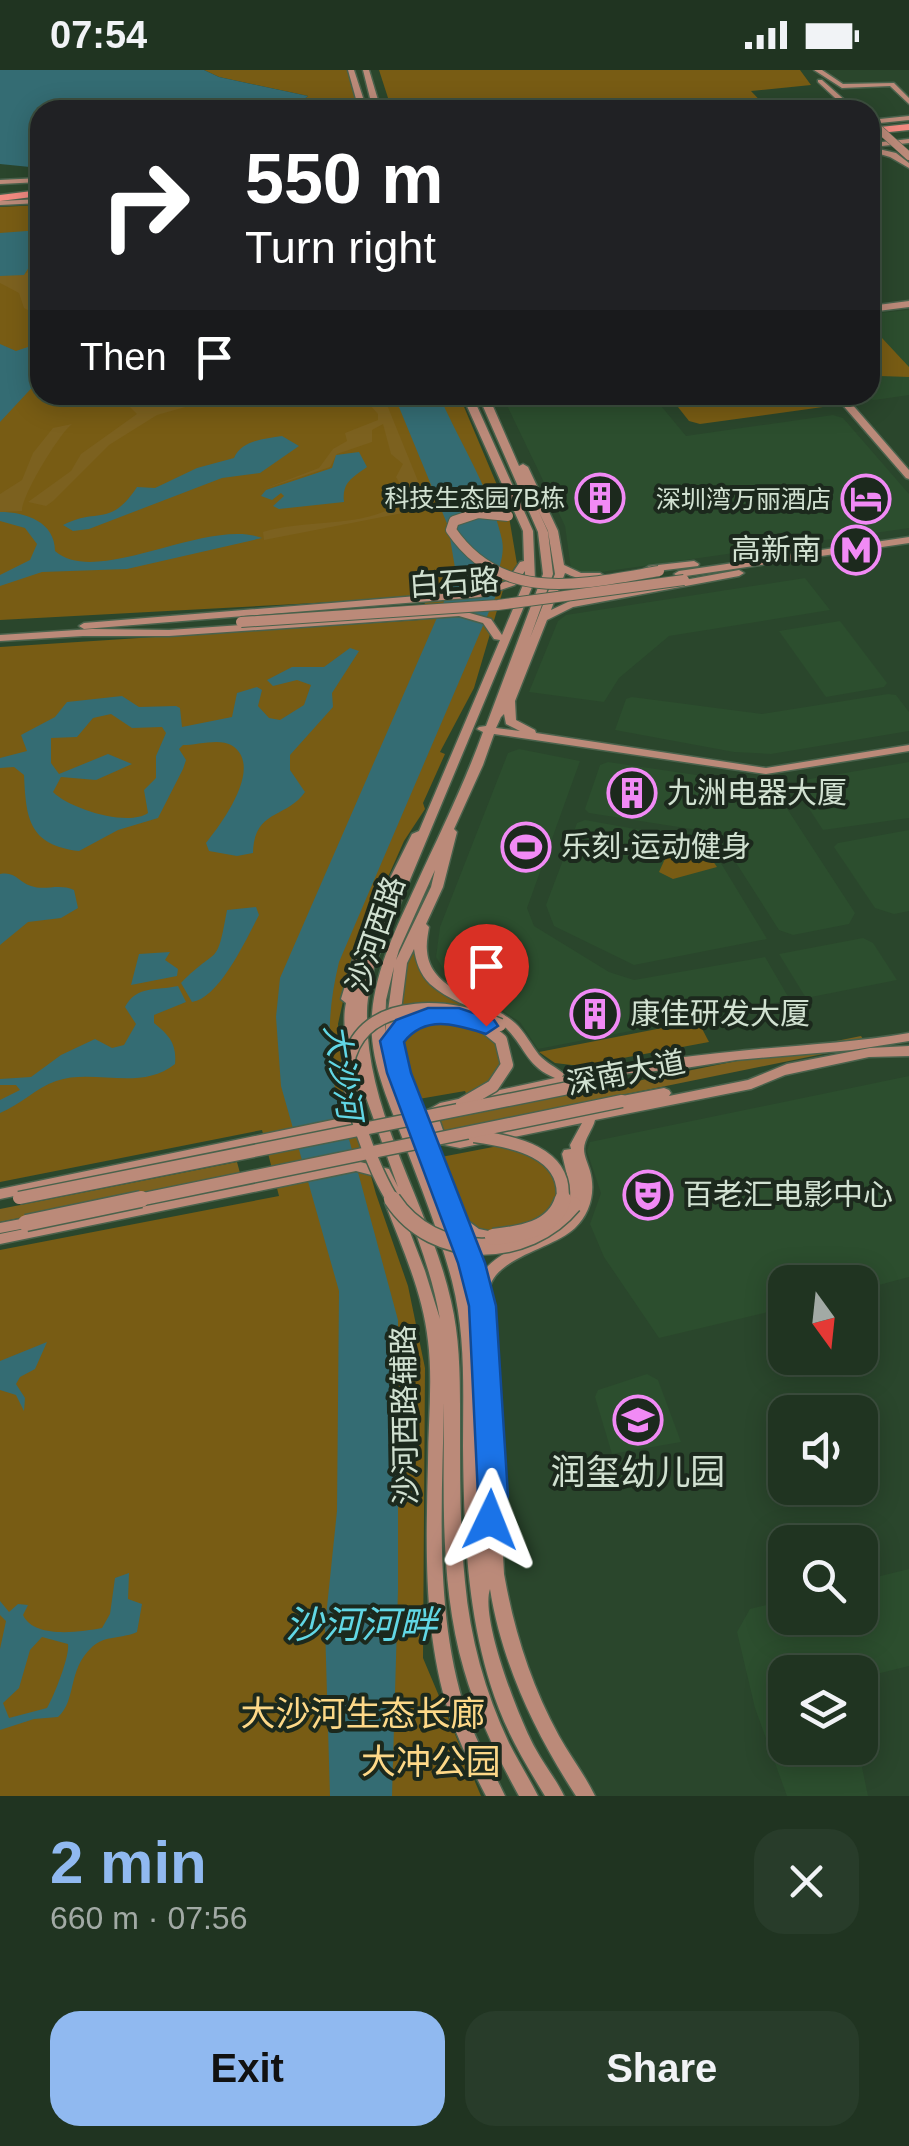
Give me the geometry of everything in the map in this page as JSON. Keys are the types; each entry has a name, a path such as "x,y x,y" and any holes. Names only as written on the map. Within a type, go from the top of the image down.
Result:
{"highway":[{"path":"880,127 907,126"},
{"path":"0,192 30,190"}],"main road":[{"path":"354,70 362,100"},
{"path":"354,70 365,98"},
{"path":"814,70 843,100"},
{"path":"814,70 842,86 892,84 909,102"},
{"path":"814,70 842,100"},
{"path":"367,73 375,100"},
{"path":"367,73 381,100"},
{"path":"354,82 365,98"},
{"path":"880,134 909,154"},
{"path":"896,156 885,147 909,154"},
{"path":"880,149 909,154"},
{"path":"880,150 896,156 909,154"},
{"path":"0,192 30,190"},
{"path":"880,307 909,303"},
{"name":"沙河西路","path":"471,405 526,525 532,558 524,597 365,976 359,1029 366,1073 439,1283 451,1352 454,1588 465,1652 492,1726 529,1796"},
{"name":"沙河西路","path":"487,405 547,546 545,590 478,764 392,950 378,1027 388,1084 451,1249 470,1347 472,1544 479,1617 508,1710 555,1796"},
{"path":"491,405 554,534 560,568 506,715 510,722 530,734"},
{"path":"850,405 909,476"},
{"path":"851,405 909,467"},
{"path":"484,695 489,659 524,564 489,444"},
{"path":"540,502 547,546"},
{"path":"512,519 468,514 454,522 451,530 474,560 517,580 566,584 708,563"},
{"name":"白石路","path":"0,635 498,605 769,560 909,544"},
{"name":"白石路","path":"682,577 740,572 909,544"},
{"path":"601,598 588,598 579,588 583,580 708,563 769,560"},
{"path":"85,630 488,593 511,582 524,564"},
{"path":"560,568 574,576 595,577"},
{"path":"544,619 556,609 601,598 740,572"},
{"path":"427,615 436,605 431,598"},
{"path":"85,630 169,633 467,614 497,633"},
{"path":"507,682 528,657"},
{"path":"491,724 510,702"},
{"path":"471,726 491,724 530,734 766,771 909,745"},
{"path":"478,764 496,742 530,734"},
{"name":"沙河西路辅路","path":"432,816 408,848 350,987 346,1066 434,1326 435,1545 443,1669 469,1746 496,1796"},
{"path":"454,820 446,860 397,980 392,1041 403,1086 455,1218 483,1306"},
{"path":"430,904 420,945 433,978 450,994 504,1020 535,1063 558,1074"},
{"path":"0,1198 346,1122 360,1104 348,1032 353,999 365,976"},
{"path":"346,1066 362,1036 400,1013 454,1008 500,1024 526,1062 558,1074 580,1076"},
{"path":"392,1041 411,1022 449,1015 492,1030 504,1046 506,1066 484,1092 426,1116"},
{"name":"深南大道","path":"0,1198 19,1198 734,1052 909,1044"},
{"name":"深南大道","path":"0,1228 909,1044"},
{"path":"687,1062 580,1076 445,1106 434,1111 431,1122 440,1140 454,1143 751,1084 787,1070"},
{"path":"660,1103 720,1083"},
{"path":"390,1196 411,1221 440,1238 480,1246 516,1245 545,1235 570,1211 576,1191 571,1136 588,1122 610,1112"},
{"path":"586,1796 537,1714 511,1646 498,1589 483,1283 494,1266 554,1237 580,1212 586,1184 577,1145 588,1122"},
{"path":"432,1138 468,1135 512,1140 543,1152 557,1164 565,1188 553,1216 526,1233 493,1237 475,1233 455,1218"},
{"path":"0,1239 356,1166 384,1173 439,1283"},
{"path":"451,1249 486,1326"},
{"path":"435,1545 452,1491"},
{"path":"479,1617 493,1500"}],"shaded area":[{"path":"30,266 30,311 24,308 19,293 0,283 0,276 27,273"},
{"path":"909,310 909,395 880,399 880,313"},
{"path":"192,405 157,415 109,445 46,506 28,502 71,471 81,454 137,414 129,406"},
{"path":"370,405 387,405 429,508 415,503 403,513 264,540 263,532 365,518 396,506 402,487 396,477 403,464 391,454 383,424 372,430 372,442 337,454 330,467 261,490 319,468 333,449 347,441 345,433 378,420"},
{"path":"507,405 660,405 686,436 833,415 843,418 909,494 909,528 587,574 571,569 565,526"},
{"path":"72,424 42,465 22,511 0,512 0,494 22,480 33,453 53,428"},
{"path":"805,578 830,610 669,636 619,678 604,702 529,692 558,621 566,615"},
{"path":"840,621 887,683 884,687 826,697 779,631"},
{"path":"896,695 909,712 909,731 771,754 734,752 615,730 626,699 632,697 762,714"},
{"path":"519,749 580,761 527,908 534,926 609,972 634,980 765,957 790,1000 538,1049 520,1022 447,975 436,957 440,927 508,753"},
{"path":"608,762 744,782 756,792 753,797 784,804 855,913 849,924 793,935 779,930 717,833 589,813 585,809 600,765"},
{"path":"909,762 909,818 823,830 796,789 804,780"},
{"path":"585,820 708,842 767,939 634,965 554,926 546,905 577,823"},
{"path":"909,830 909,911 894,914 875,908 834,847 838,843"},
{"path":"863,938 873,943 897,980 806,998 779,954"},
{"path":"861,1036 867,1045 441,1132 438,1121"},
{"path":"909,1076 909,1277 878,1285 878,1265 768,1265 768,1312 659,1338 604,1257 590,1224 601,1193 587,1151 590,1142"},
{"path":"237,1162 240,1173 0,1222 0,1209"},
{"name":"润玺幼儿园","path":"647,1374 658,1380 681,1442 612,1454 595,1397 598,1390"},
{"path":"909,1569 909,1666 878,1674 878,1655 768,1655 768,1744 737,1632 750,1609 768,1604 768,1635 878,1635 878,1577"},
{"path":"776,1765 862,1765 868,1796 787,1796"}],"green space":[{"path":"204,70 348,70 358,100 303,100 308,96 219,77"},
{"path":"379,70 800,70 811,85 751,91 760,100 389,100"},
{"path":"30,206 30,405 463,405 508,511 517,564 506,580 474,688 440,752 445,754 423,803 425,809 404,841 353,956 338,1024 342,1072 376,1194 408,1286 425,1368 423,1658 481,1796 0,1796 0,1250 279,1196 262,1130 0,1182 0,647 419,620 427,597 0,620 0,207"},
{"path":"880,338 909,367 909,377 880,376"},
{"path":"676,405 825,405 700,424 689,421"},
{"path":"673,841 706,851 717,867 673,879 659,872"},
{"path":"414,937 420,963 434,984 478,1015 415,1015 394,1023"},
{"path":"444,1018 483,1028 501,1047 500,1073 468,1098 465,1091 413,1100 397,1047 402,1031"},
{"path":"698,1021 709,1042 580,1066 555,1063 539,1052"},
{"path":"493,1147 516,1147 557,1173 559,1199 538,1222 490,1233 462,1219 455,1208 436,1158"}],"water":[{"path":"0,70 204,70 219,77 308,96 303,100 30,100 30,167 0,164"},
{"path":"30,231 30,266 24,275 0,276 0,233"},
{"path":"0,344 16,351 30,346 30,390 0,422"},
{"name":"沙河河畔","path":"398,405 444,405 490,503 503,547 497,593 339,962 333,992 333,1080 398,1320 398,1590 392,1796 330,1796 325,1626 337,1511 339,1291 281,1086 276,1017 280,978 456,574 448,526"},
{"path":"282,436 299,446 260,473 222,478 89,529 73,531 63,525 119,508 137,487 155,488 197,468 234,458 248,444"},
{"path":"359,452 367,467 346,485 344,502 279,509 273,506 284,496 281,493 272,500 261,496 266,490 332,468 336,455"},
{"path":"0,512 37,521 50,533 55,551 74,560 124,558 212,536 239,534 262,538 127,569 42,572 0,586 0,575 30,560 37,544 25,528 0,521"},
{"path":"350,648 359,651 332,693 333,707 290,755 290,770 305,792 265,821 255,839 253,853 237,856 209,851 206,843 230,808 242,780 244,766 240,754 226,743 183,745 179,749 186,760 183,769 158,818 118,830 79,851 62,848 40,836 29,817 24,775 14,767 0,768 0,758 27,751 21,735 55,717 67,702 122,696 139,707 176,706 180,708 182,727 232,717 237,693 257,687 262,690 258,706 269,718 280,720 304,705 311,685 297,680 273,686 267,680 292,667 324,667","holes":["111,714 132,728 162,727 166,733 156,756 156,778 144,790 148,813 127,818 99,814 53,792 61,777 96,780 132,764 108,754 59,774 51,763 51,738 77,737 93,718"]},
{"path":"0,874 10,874 36,887 74,890 78,908 61,918 28,922 0,945"},
{"path":"256,907 259,915 231,966 212,990 192,1002 181,983 218,949 227,910"},
{"path":"170,952 165,960 178,969 177,976 131,985 139,954"},
{"path":"178,986 186,1002 154,1015 154,1023 173,1045 175,1064 147,1077 56,1081 0,1113 0,1100 20,1090 16,1085 0,1085 0,1079 31,1077 61,1055 95,1039 112,1048 124,1045 136,1024 125,1007 130,1000 147,990"},
{"path":"47,1342 35,1369 20,1377 16,1384 25,1398 24,1411 16,1395 0,1390 0,1361"},
{"path":"129,1573 128,1599 142,1604 137,1632 92,1647 79,1665 68,1702 58,1717 34,1719 0,1730 0,1649 6,1621 0,1615 0,1601 9,1612 18,1604 28,1605 23,1615 29,1623 47,1631 102,1628 110,1614 115,1578","holes":["42,1637 68,1644 64,1666 47,1708 9,1718 3,1703 19,1688 30,1650"]}],"place":[{"name":"科技生态园7B栋","path":"600,498"},
{"name":"深圳湾万丽酒店","path":"866,499"},
{"name":"高新南","path":"856,550"},
{"name":"九洲电器大厦","path":"632,793"},
{"name":"乐刻·运动健身","path":"526,847"},
{"name":"康佳研发大厦","path":"595,1014"},
{"name":"百老汇电影中心","path":"648,1195"},
{"name":"润玺幼儿园","path":"638,1420"}],"route":[{"path":"486,1026 459,1016 428,1016 404,1025 392,1041 399,1073 472,1263 483,1306 493,1496 490,1520"}],"water label":[{"name":"大沙河","path":"343,1072"}],"park label":[{"name":"大沙河生态长廊","path":"363,1714"},
{"name":"大冲公园","path":"431,1762"}]}
